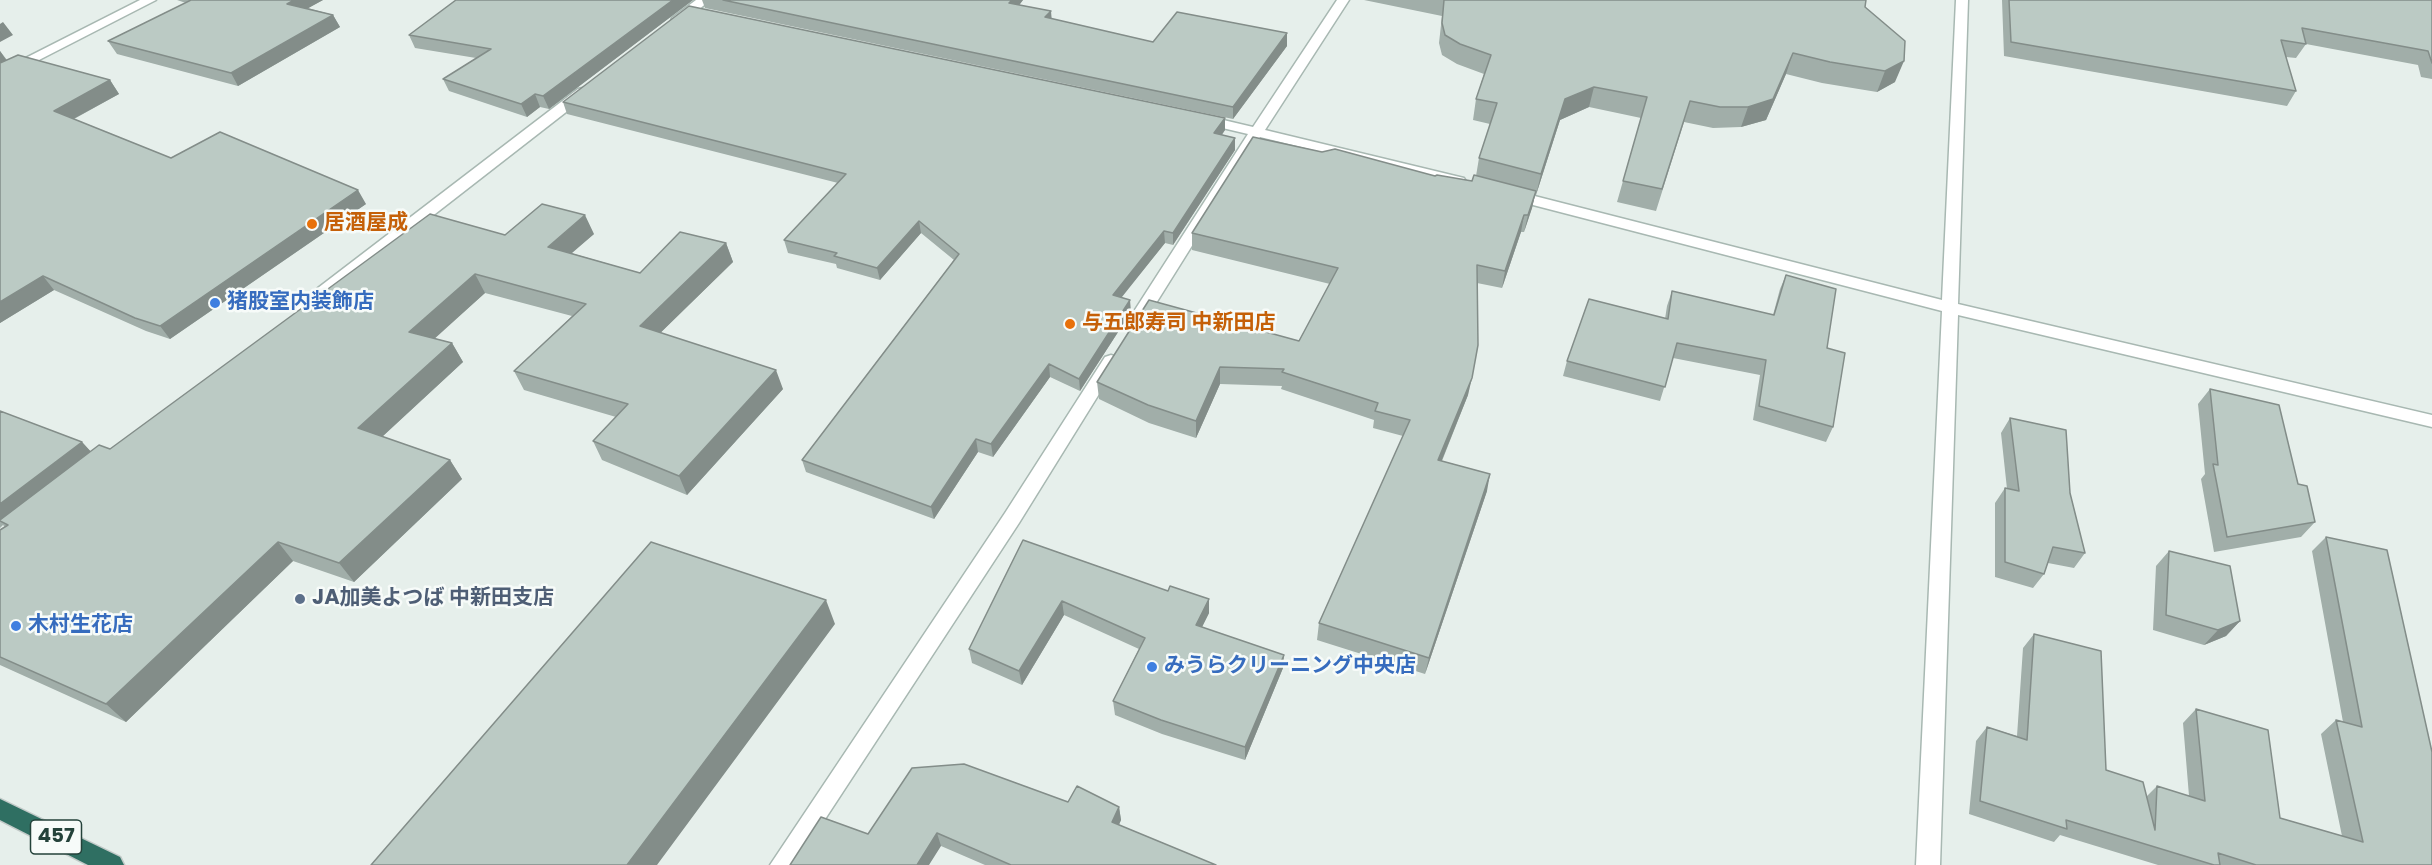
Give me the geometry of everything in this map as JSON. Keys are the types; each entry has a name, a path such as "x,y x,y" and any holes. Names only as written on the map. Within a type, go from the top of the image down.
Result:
{"highway":[{"name":"457","path":"0,809 112,865"}],"street":[{"path":"0,76 150,0"},
{"path":"662,32 704,0"},
{"path":"782,865 1012,518 1257,131 1343,0"},
{"path":"1928,865 1962,0"},
{"path":"690,11 713,15"},
{"path":"293,315 596,83"},
{"path":"1187,116 1475,185"},
{"path":"1498,191 1951,308 2432,421"}],"building":[{"path":"191,0 294,0 287,4 333,15 231,73 108,41"},
{"path":"456,0 673,0 543,96 535,94 521,104 443,79 491,49 409,35"},
{"path":"723,0 1012,0 1009,3 1051,11 1045,17 1153,42 1177,12 1287,33 1233,107"},
{"path":"1444,0 1866,0 1865,7 1905,41 1904,61 1885,71 1793,53 1773,99 1748,107 1720,107 1690,101 1662,189 1623,181 1647,97 1594,87 1565,99 1541,174 1479,158 1497,103 1476,99 1491,55 1460,44 1445,35 1442,23"},
{"path":"2009,0 2432,0 2432,63 2428,51 2302,28 2306,44 2281,40 2296,91 2011,42"},
{"path":"689,6 1225,118 1214,133 1235,138 1173,233 1164,231 1113,295 1130,300 1079,379 1049,364 991,444 976,439 931,507 802,460 959,254 919,221 877,268 834,256 837,253 784,240 846,174 563,102"},
{"path":"18,55 110,80 54,111 171,158 220,132 358,190 160,326 135,318 43,276 0,302 0,63"},
{"path":"1253,137 1322,152 1335,149 1435,176 1472,181 1474,175 1536,191 1528,215 1524,215 1505,271 1477,265 1478,345 1472,378 1438,460 1490,474 1429,658 1319,623 1410,420 1375,411 1378,403 1282,372 1284,369 1220,367 1196,421 1148,405 1097,382 1149,300 1299,341 1338,268 1192,233"},
{"path":"542,204 585,215 548,247 640,273 680,232 726,243 640,326 776,370 679,476 593,441 628,404 514,371 586,304 475,274 409,332 452,343 358,428 450,460 339,563 278,542 106,704 0,657 0,530 8,525 0,520 99,445 110,449 430,214 505,235"},
{"path":"1786,275 1836,289 1827,348 1845,353 1833,427 1759,406 1766,360 1677,343 1665,387 1567,361 1589,299 1668,319 1672,291 1774,315"},
{"path":"2210,389 2279,405 2298,484 2307,486 2315,522 2227,537 2213,464 2218,465"},
{"path":"0,411 82,442 0,504"},
{"path":"2010,418 2066,430 2070,493 2085,553 2053,547 2044,574 2005,562 2005,488 2019,491"},
{"path":"2326,537 2387,550 2432,752 2432,865 2256,865 2218,853 2220,865 2214,865 2066,820 2067,829 1980,801 1987,727 2027,740 2034,634 2101,651 2106,770 2143,782 2155,830 2157,786 2205,801 2196,709 2268,730 2280,818 2363,842 2336,720 2362,727"},
{"path":"1023,540 1168,591 1170,586 1209,599 1196,625 1284,655 1245,747 1161,720 1113,701 1145,638 1062,601 1019,671 969,649"},
{"path":"651,542 826,600 627,865 371,865"},
{"path":"2169,551 2230,566 2240,621 2218,630 2166,615"},
{"path":"964,764 1068,802 1077,786 1119,807 1112,822 1216,865 1011,865 937,833 917,865 790,865 821,817 868,834 912,768"}],"place":[{"name":"居酒屋成","path":"312,224"},
{"name":"猪股室内装飾店","path":"215,303"},
{"name":"与五郎寿司 中新田店","path":"1070,324"},
{"name":"JA加美よつば 中新田支店","path":"300,599"},
{"name":"木村生花店","path":"16,626"},
{"name":"みうらクリーニング中央店","path":"1152,667"}]}
